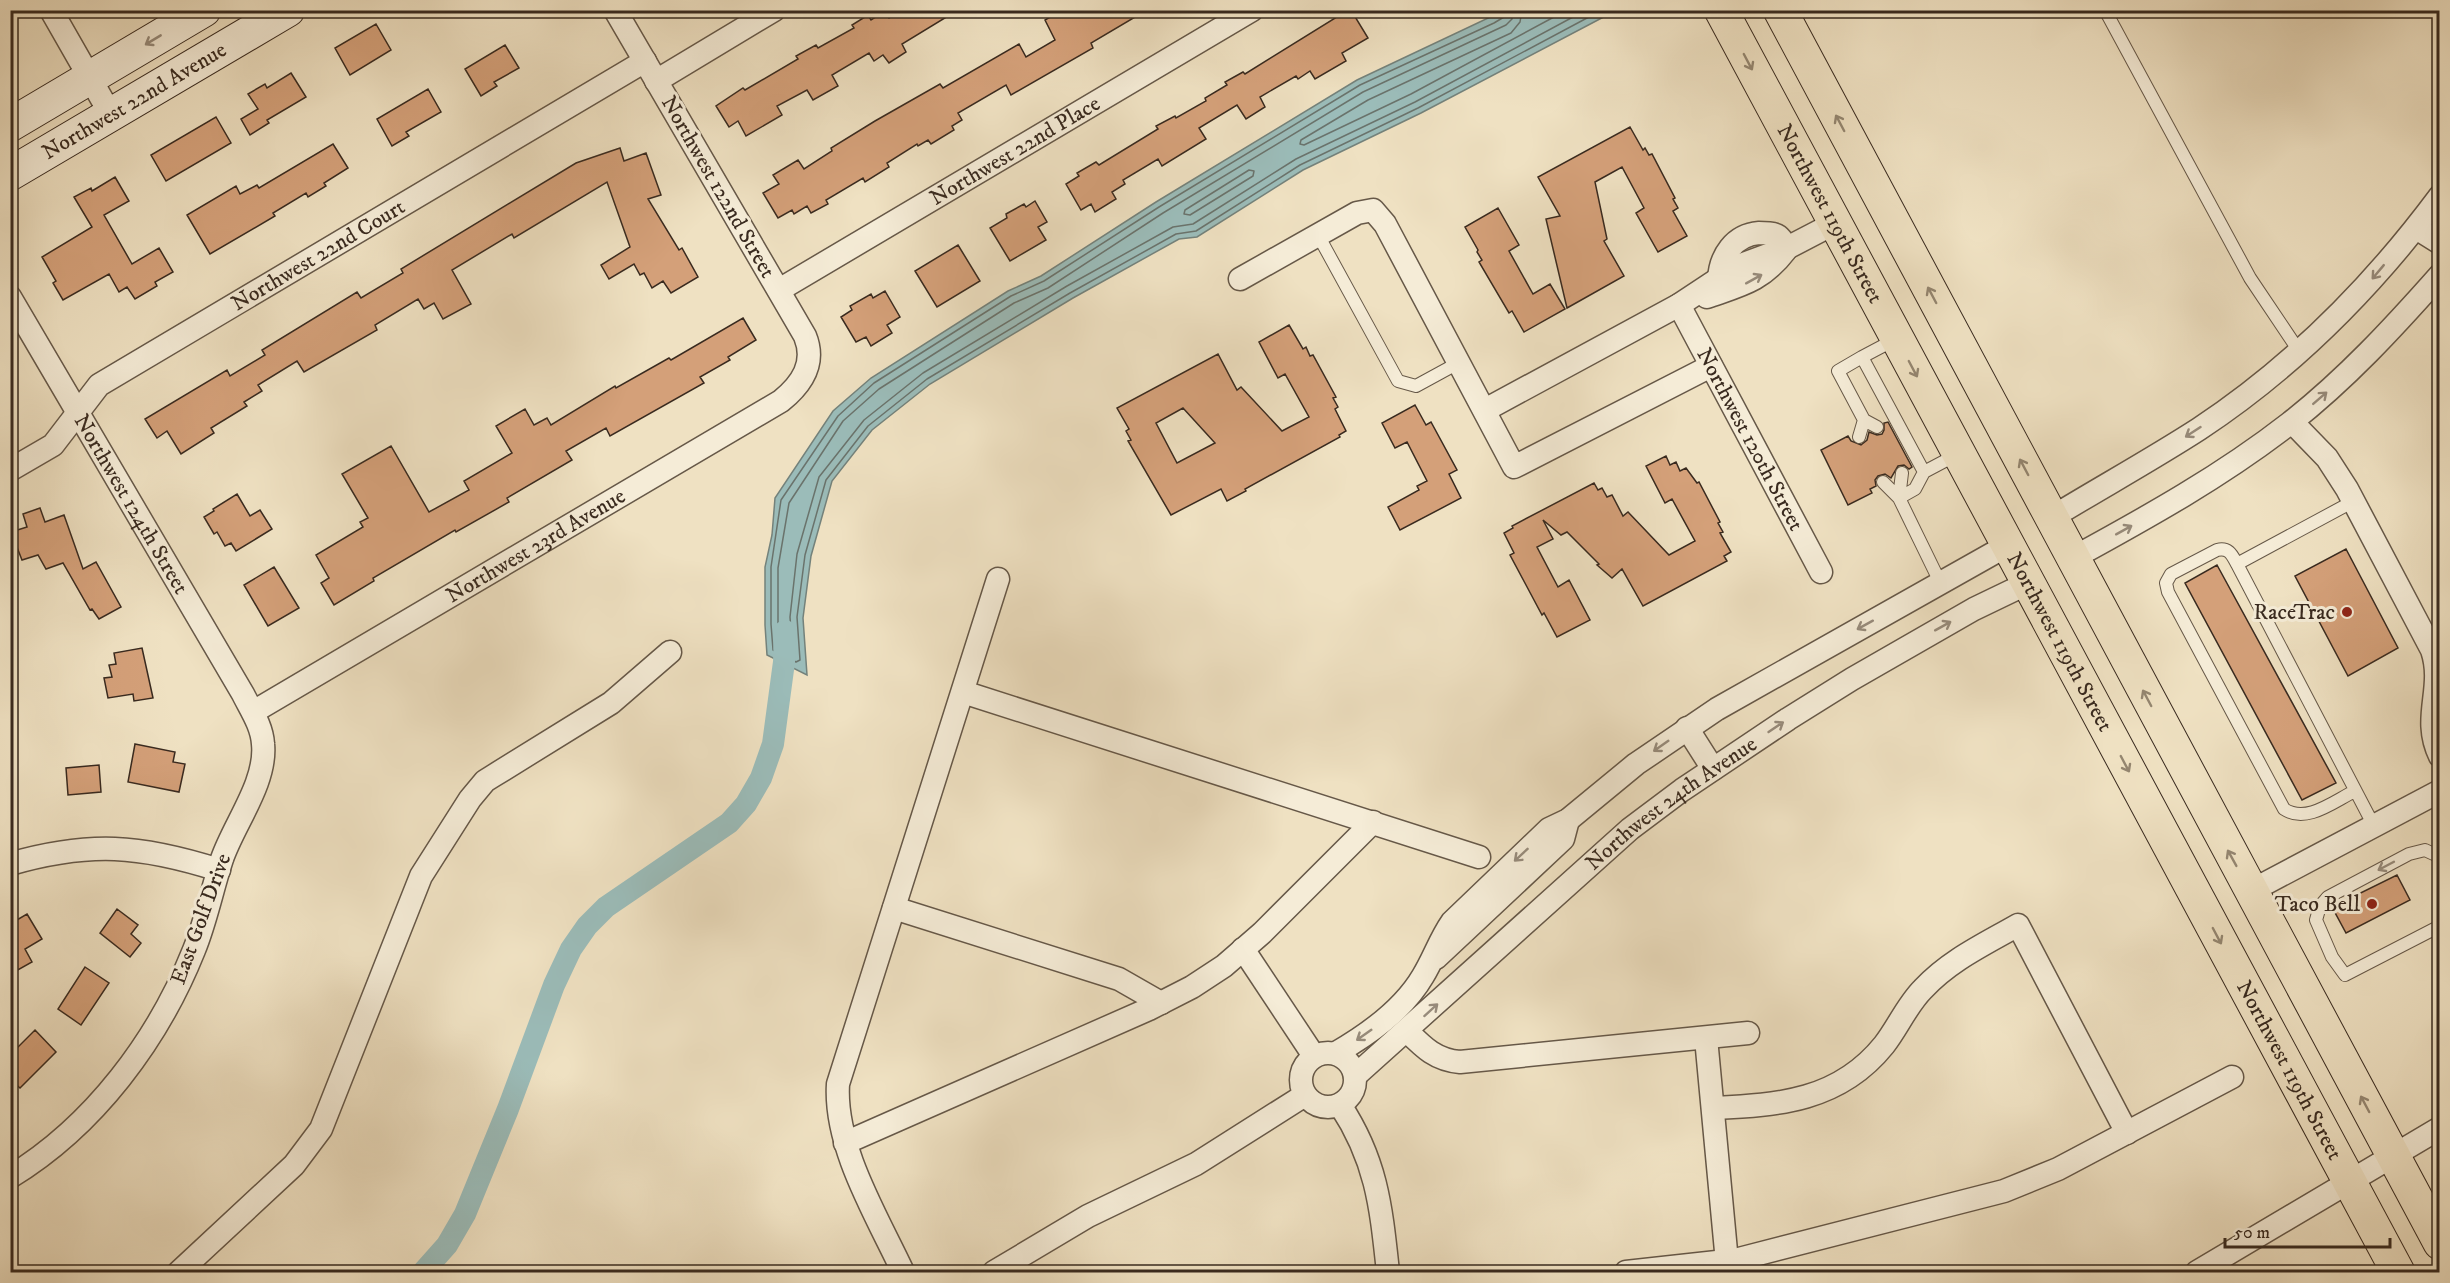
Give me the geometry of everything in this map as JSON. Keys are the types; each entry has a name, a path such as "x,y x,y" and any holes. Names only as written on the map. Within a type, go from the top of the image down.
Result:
{"highway":[{"name":"Northwest 119th Street","path":"1721,10 2398,1272"},
{"path":"1780,10 2439,1243"},
{"path":"2008,545 2051,518"},
{"path":"2028,583 2073,558"}],"main road":[{"name":"Northwest 22nd Avenue","path":"10,125 204,10"},
{"name":"Northwest 22nd Avenue","path":"10,174 288,10"}],"street":[{"path":"51,10 111,115"},
{"name":"Northwest 122nd Street","path":"615,10 807,340 809,352 807,368"},
{"path":"656,81 774,10"},
{"name":"Northwest 22nd Place","path":"779,290 1252,10"},
{"name":"Northwest 22nd Court","path":"10,470 53,445 99,384 645,61"},
{"path":"2051,518 2200,428 2248,394 2299,351 2360,292 2416,228 2439,196"},
{"path":"1240,279 1357,213 1373,210 1385,224 1514,467 1711,366"},
{"path":"1679,305 1758,278 1771,268 1788,248 1835,223"},
{"path":"2416,228 2439,243"},
{"path":"1485,410 1679,305 1719,280 1724,255 1742,238 1765,233 1778,236 1788,248"},
{"path":"2073,558 2200,486 2292,422 2380,342 2439,275"},
{"name":"Northwest 124th Street","path":"10,297 253,712"},
{"name":"Northwest 120th Street","path":"1679,305 1821,572"},
{"name":"Northwest 23rd Avenue","path":"253,712 781,400 800,383 807,368"},
{"path":"2292,422 2326,458 2354,501 2433,650 2438,678 2431,713 2433,740 2439,756"},
{"name":"Northwest 24th Avenue","path":"1325,1055 1367,1034 1394,1011 1414,990 1431,962 1444,933 1460,912 1549,829 1568,820 1636,764 1741,694 2008,545"},
{"path":"903,1272 845,1143 838,1114 838,1084 998,579"},
{"name":"Northwest 24th Avenue","path":"1355,1076 1630,829 1713,769 1804,708 1974,609 2028,583"},
{"path":"179,1272 294,1165 321,1129 421,876 478,789 493,776 611,704 670,652"},
{"path":"963,692 1479,857"},
{"name":"East Golf Drive","path":"10,1177 78,1123 141,1049 169,1003 193,952 219,870 257,780 263,759 261,733 253,712"},
{"path":"1687,728 1713,769"},
{"path":"2251,891 2439,791"},
{"name":"Northwest 24th Avenue","path":"1431,962 1563,839 1568,820"},
{"path":"845,1143 1161,1003 1206,979 1243,949 1373,822"},
{"path":"10,864 49,853 98,847 182,858 219,870"},
{"path":"894,908 1119,980 1161,1003"},
{"path":"1714,1108 1781,1103 1819,1093 1836,1085 1877,1053 1891,1036 1911,1003 1934,978 1958,959 2018,925 2127,1133"},
{"path":"1471,927 1493,953"},
{"path":"1243,949 1325,1055"},
{"path":"1407,1031 1433,1056 1460,1062 1748,1034"},
{"path":"1706,1038 1727,1262"},
{"path":"1325,1055 1349,1062 1355,1076 1352,1093 1340,1105 1325,1107 1310,1101 1305,1095 1300,1078 1307,1061 1325,1055"},
{"path":"1626,1272 1727,1262 2004,1191 2043,1176 2232,1077"},
{"path":"994,1272 1078,1222 1196,1164 1305,1095"},
{"path":"1340,1105 1357,1131 1371,1166 1381,1214 1388,1272"},
{"path":"2197,1272 2439,1128"}],"lane":[{"path":"2105,10 2250,278 2299,351"},
{"path":"1318,235 1398,381 1416,386 1460,362"},
{"path":"1877,427 1864,420 1838,371 1897,339"},
{"path":"1862,357 1924,472"},
{"path":"1859,437 1864,420"},
{"path":"1899,498 1916,489 1924,472 1958,453"},
{"path":"1899,498 1902,472"},
{"path":"1883,482 1899,498 1940,582"},
{"path":"2237,564 2354,501"},
{"path":"2355,790 2310,814 2300,816 2284,810 2168,592 2166,583 2171,574 2217,550 2224,548 2229,551 2374,826"},
{"path":"2439,857 2425,850 2414,852 2338,892 2324,901 2318,912 2317,928 2332,957 2345,975 2439,926"}],"water":[{"path":"1505,10 1615,11 1421,113 1303,170 1197,237 1179,239 1073,298 930,384 872,430 832,481 811,556 803,618 807,675 767,655 765,567 772,535 775,498 833,411 871,378 1008,291 1041,276 1156,202 1357,80"}],"building":[{"path":"902,10 958,10 902,44 906,52 889,63 883,55 874,61 869,53 832,75 838,86 813,100 807,90 777,106 782,115 746,136 738,121 729,127 716,106 743,88 745,90 798,59 796,56 816,45 818,48 854,28 852,25 868,15 871,20 885,11 889,18"},
{"path":"1062,10 1147,10 1091,43 1093,48 1011,95 1006,85 958,113 962,120 952,126 954,130 931,144 928,140 918,146 917,144 887,163 889,167 865,182 863,178 826,200 828,204 811,213 807,206 794,214 792,210 778,218 763,193 779,184 773,175 798,160 804,169 832,151 831,148 875,121 940,84 943,88 1019,44 1026,57 1055,40 1045,20"},
{"path":"1351,10 1368,38 1342,53 1346,61 1315,79 1310,71 1298,79 1296,76 1260,97 1265,107 1246,119 1237,105 1199,128 1206,139 1162,166 1158,159 1123,180 1125,184 1112,192 1116,199 1095,212 1091,204 1081,210 1066,184 1079,176 1077,173 1096,162 1099,165 1158,129 1156,126 1206,101 1205,98 1227,85 1225,82 1243,72 1245,74"},
{"path":"376,24 391,50 350,75 335,48"},
{"path":"505,45 519,68 494,82 497,86 481,96 465,69"},
{"path":"291,73 306,97 267,120 269,123 250,135 241,119 258,109 248,94 265,84 267,88"},
{"path":"428,89 441,112 406,132 409,136 392,146 377,119"},
{"path":"216,117 231,143 166,181 151,155"},
{"path":"1630,127 1643,150 1645,148 1649,155 1652,154 1675,198 1673,199 1678,208 1673,211 1687,236 1658,252 1636,213 1644,208 1622,167 1595,182 1607,239 1604,241 1624,276 1567,308 1546,219 1560,216 1538,177"},
{"path":"333,144 348,168 324,183 326,186 308,197 306,193 273,213 275,216 210,254 187,215 236,186 240,194 257,185 259,188"},
{"path":"620,148 624,161 646,153 661,195 648,199 679,250 682,248 698,277 671,293 663,281 652,288 644,273 640,275 634,264 609,279 601,265 630,247 607,182 514,238 512,234 452,270 471,304 443,319 434,303 424,309 418,299 375,325 377,330 304,372 297,361 258,385 262,391 244,402 247,406 211,428 214,433 181,454 167,431 157,438 145,419 227,370 230,376 265,355 262,350 357,292 361,298 403,273 401,269 576,163"},
{"path":"115,177 129,201 104,215 132,264 159,248 173,272 155,282 157,286 135,299 127,287 119,292 109,274 63,300 53,283 56,281 42,257 92,227 74,197 91,188 92,191"},
{"path":"1035,201 1047,222 1038,227 1046,240 1010,261 990,228 1007,218 1006,214"},
{"path":"1498,208 1519,245 1509,251 1533,294 1550,284 1565,309 1524,332 1512,311 1509,313 1479,262 1482,260 1478,250 1465,227"},
{"path":"958,245 980,281 937,307 915,271"},
{"path":"885,291 900,317 887,325 892,333 871,346 866,337 856,342 841,317 852,310 850,306 871,294 873,298"},
{"path":"743,318 756,340 728,357 730,360 700,377 704,383 610,436 606,428 566,451 572,460 507,498 509,502 456,532 455,530 373,578 374,581 334,605 321,583 329,578 316,555 363,527 360,522 368,518 342,474 391,446 429,512 469,490 464,481 512,453 496,426 525,409 534,425 547,418 551,425 615,386 616,388 669,358 671,360"},
{"path":"1289,325 1303,349 1306,347 1310,356 1313,355 1336,397 1333,398 1338,407 1335,409 1346,431 1339,435 1340,437 1227,501 1221,489 1171,515 1128,441 1131,440 1126,431 1129,429 1117,408 1218,354 1237,390 1241,387 1282,431 1309,417 1285,374 1278,378 1259,342","holes":["1183,408 1215,443 1177,463 1156,423"]},
{"path":"1415,405 1426,425 1431,422 1457,470 1449,474 1461,498 1400,530 1388,507 1419,490 1417,486 1427,481 1407,442 1395,448 1382,423"},
{"path":"1888,422 1912,467 1909,469 1904,465 1898,466 1891,478 1885,474 1878,476 1875,480 1876,486 1870,489 1872,493 1848,505 1821,450 1848,436 1851,441 1861,445 1867,440 1869,432 1882,434 1884,423"},
{"path":"1666,456 1670,465 1676,462 1680,471 1686,468 1697,483 1699,482 1720,522 1718,523 1723,532 1720,533 1731,552 1724,556 1727,561 1643,606 1622,569 1612,578 1567,532 1561,535 1543,520 1553,539 1537,547 1558,587 1569,580 1590,620 1557,637 1544,613 1542,615 1510,555 1514,553 1504,533 1513,528 1512,526 1594,483 1598,490 1602,488 1607,497 1612,495 1623,516 1628,512 1669,555 1695,541 1672,499 1665,503 1646,466"},
{"path":"237,494 250,516 260,510 272,529 236,551 231,543 225,546 217,532 214,534 204,517"},
{"path":"40,508 45,522 64,515 83,569 96,562 121,607 99,619 92,609 90,610 63,563 46,569 38,555 22,560 11,532 27,527 23,514"},
{"name":"RaceTrac","path":"2346,549 2398,648 2348,676 2295,576"},
{"name":"RaceTrac","path":"2217,565 2336,783 2302,800 2185,583"},
{"path":"274,567 299,608 268,626 244,585"},
{"path":"142,648 153,698 134,701 133,694 108,698 104,678 112,677 109,665 116,664 114,653"},
{"path":"135,744 175,752 173,762 185,764 179,792 128,782"},
{"path":"99,765 101,792 68,795 66,768"},
{"name":"Taco Bell","path":"2397,875 2410,900 2346,933 2332,907"},
{"path":"117,909 138,925 131,934 141,943 130,957 100,933"},
{"path":"27,914 42,939 25,949 32,962 16,971 10,960 10,924"},
{"path":"85,967 109,983 81,1025 58,1009"},
{"path":"35,1030 56,1052 20,1088 10,1079 10,1055"}],"waterway":[{"path":"423,1272 447,1245 465,1214 508,1109 554,985 571,949 587,926 606,907 729,823 746,804 761,778 773,744 784,662 785,631"}],"place":[{"name":"RaceTrac","path":"2347,612"},
{"name":"Taco Bell","path":"2372,904"}]}
